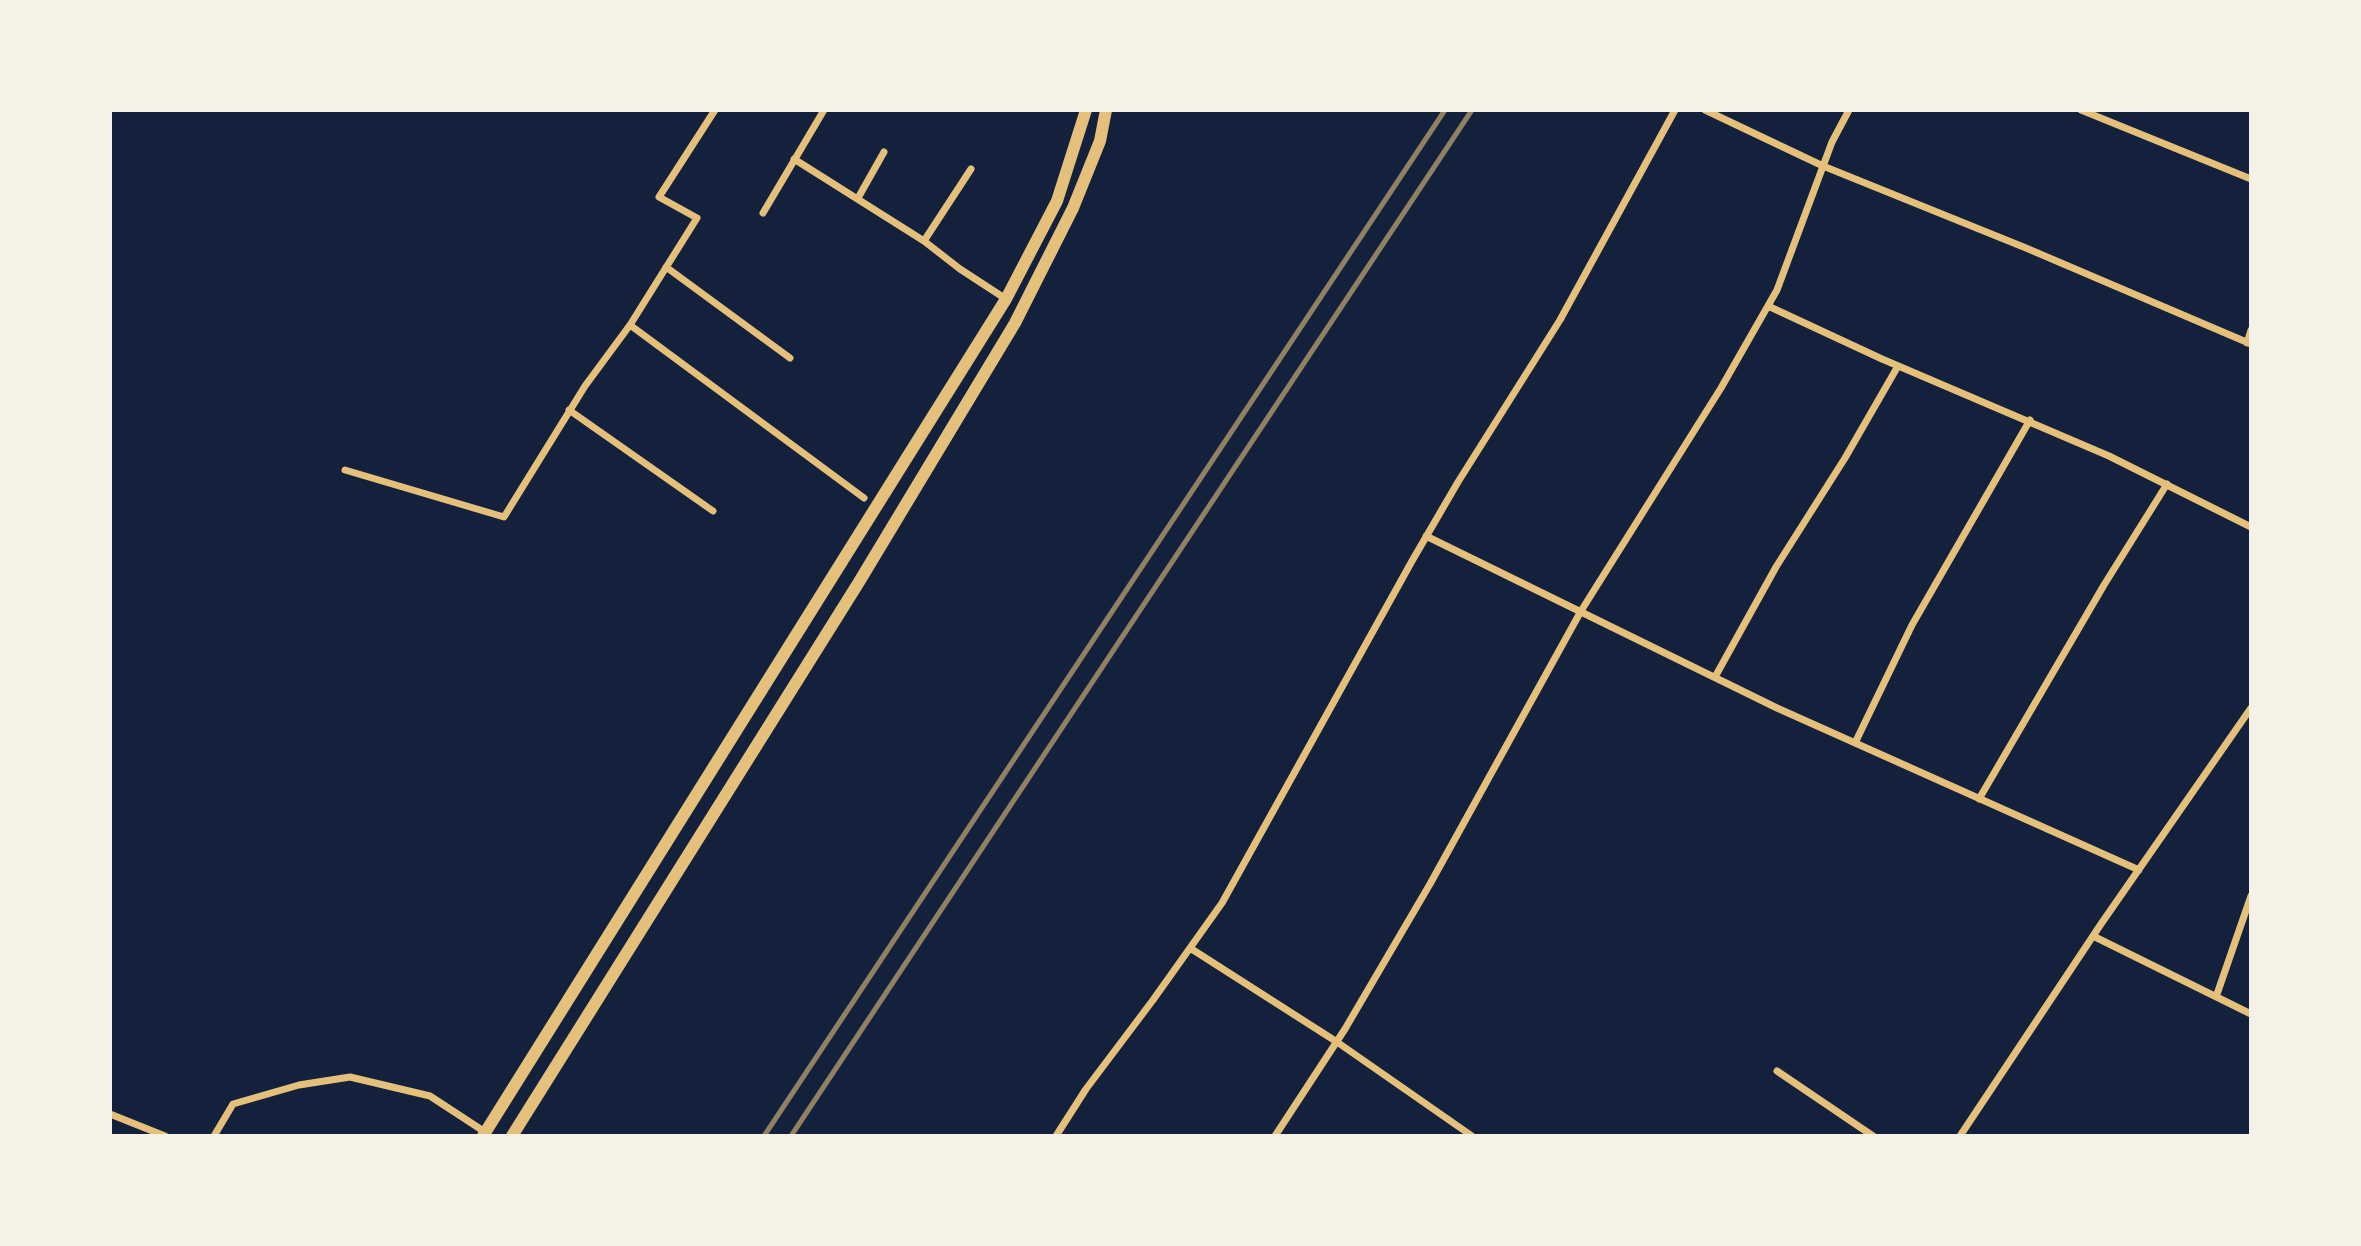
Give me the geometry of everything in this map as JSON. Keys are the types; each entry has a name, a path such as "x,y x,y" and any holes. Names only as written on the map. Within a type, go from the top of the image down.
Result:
{"street":[{"path":"345,470 504,517 569,410 630,325 696,218 659,197 715,110"},
{"path":"763,213 824,110"},
{"path":"214,1136 233,1104 299,1085 350,1077 430,1096 484,1134 1006,299 1057,201 1086,110"},
{"path":"512,1136 859,583 1015,323 1073,208 1100,141 1106,110"},
{"path":"1056,1136 1086,1089 1222,903 1426,536 1560,320 1675,110"},
{"path":"1705,110 1823,166 2026,248 2249,343 2251,330"},
{"path":"1275,1136 1337,1042 1436,873 1581,611 1721,388 1777,290 1832,142 1849,110"},
{"path":"2081,110 2251,180"},
{"path":"858,198 884,152"},
{"path":"794,159 924,241 960,270 1006,299"},
{"path":"924,241 971,169"},
{"path":"666,267 790,358"},
{"path":"1768,306 1898,366 2030,420 2109,456 2251,527"},
{"path":"630,325 864,498"},
{"path":"1714,677 1776,567 1845,458 1898,366"},
{"path":"569,410 713,511"},
{"path":"1855,743 1912,625 2030,420"},
{"path":"1979,799 2104,585 2167,485"},
{"path":"1426,536 1714,677 2139,870"},
{"path":"1964,1135 2093,936 2251,708"},
{"path":"2217,997 2251,896"},
{"path":"2093,936 2251,1014"},
{"path":"1190,948 1337,1042 1472,1136"},
{"path":"1777,1071 1873,1136"},
{"path":"110,1114 165,1136"}],"railway":[{"path":"764,1136 1445,110"},
{"path":"791,1136 1472,110"}]}
